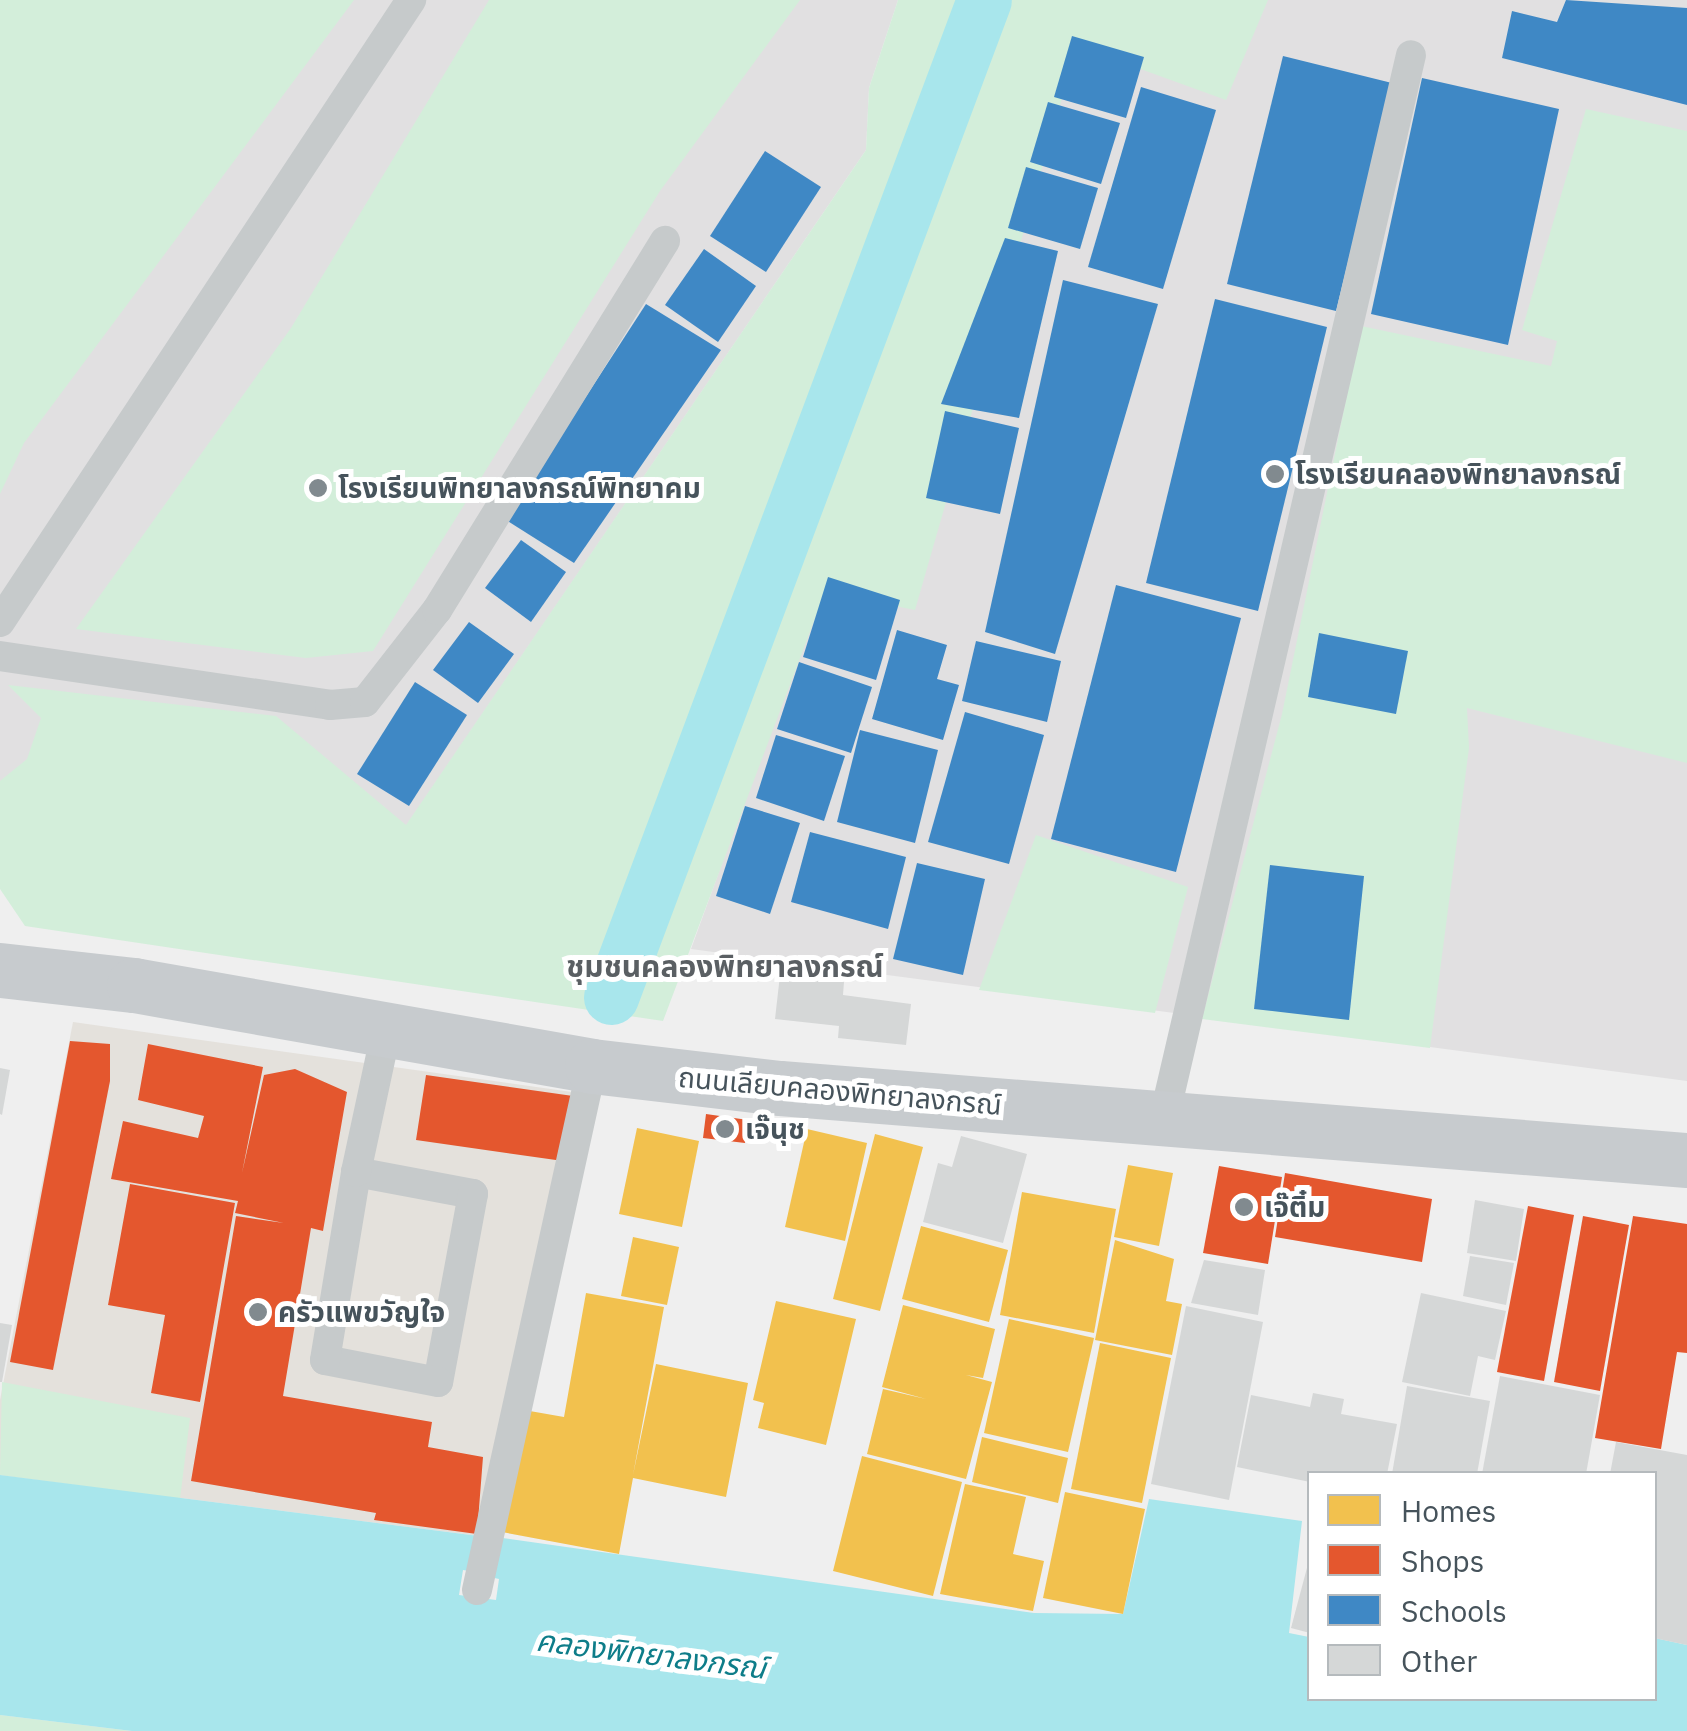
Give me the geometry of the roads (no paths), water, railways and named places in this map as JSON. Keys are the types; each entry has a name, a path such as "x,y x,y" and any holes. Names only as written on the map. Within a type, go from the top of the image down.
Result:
{"main road":[{"name":"ถนนเลียบคลองพิทยาลงกรณ์","path":"0,970 388,1027 592,1066 1687,1160"}],"lane":[{"path":"0,622 411,0"},
{"path":"1164,1118 1411,55"},
{"path":"0,656 330,705 365,702 437,610 665,241"},
{"path":"356,1172 473,1194 438,1382 324,1360 356,1172 388,1027"},
{"path":"477,1590 592,1066"}],"water":[{"name":"คลองพิทยาลงกรณ์","path":"0,1475 479,1536 475,1572 463,1570 459,1595 496,1600 499,1579 490,1577 495,1537 1034,1613 1123,1614 1149,1499 1302,1521 1289,1633 1307,1637 1307,1701 1657,1701 1657,1638 1687,1645 1687,1731 132,1731 0,1715"}],"waterway":[{"path":"611,997 984,0"}],"place":[{"name":"โรงเรียนคลองพิทยาลงกรณ์","path":"1275,474"},
{"name":"โรงเรียนพิทยาลงกรณ์พิทยาคม","path":"318,488"},
{"name":"เจ๊นุช","path":"725,1129"},
{"name":"เจ๊ติ๋ม","path":"1244,1207"},
{"name":"ครัวแพขวัญใจ","path":"258,1312"}],"district":[{"name":"ชุมชนคลองพิทยาลงกรณ์","path":"725,966"}]}
